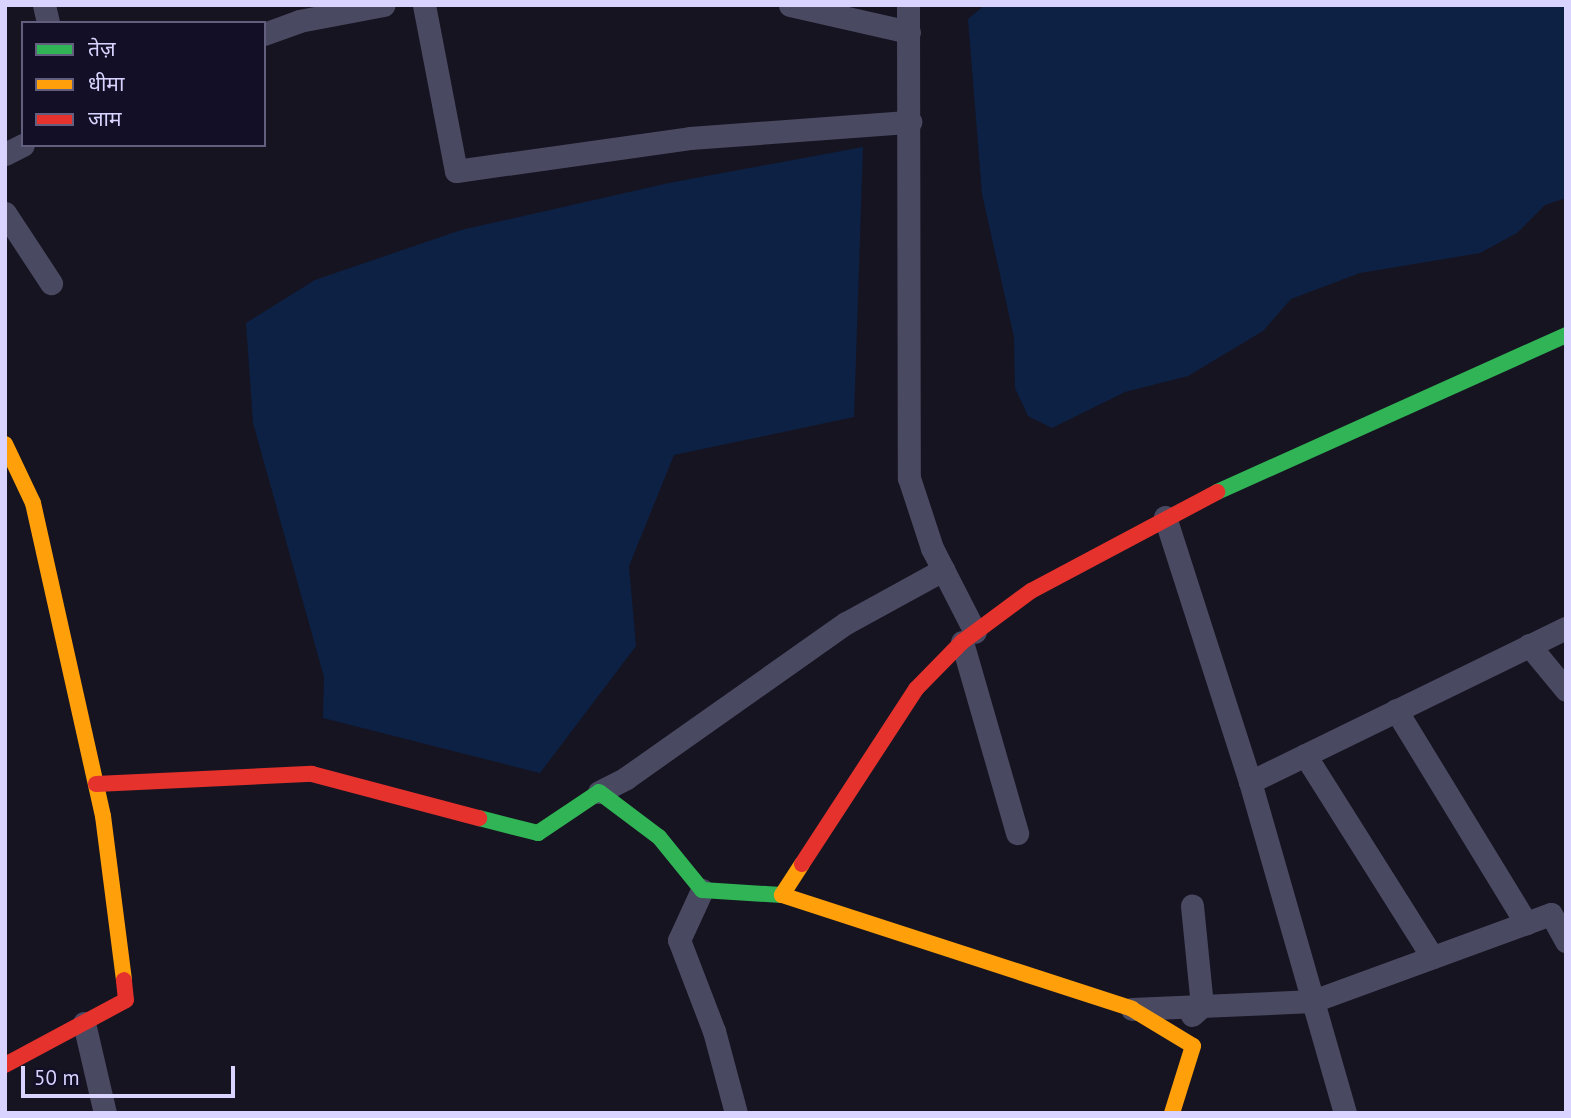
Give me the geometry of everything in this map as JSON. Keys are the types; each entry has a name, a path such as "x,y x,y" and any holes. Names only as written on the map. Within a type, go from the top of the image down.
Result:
{"street":[{"path":"266,33 299,21 384,5"},
{"path":"425,5 456,171 690,138 910,122"},
{"path":"790,5 909,32"},
{"path":"908,5 909,478 969,637 1017,833"},
{"path":"5,154 21,146"},
{"path":"5,213 51,283"},
{"path":"782,895 916,689 969,637 1031,591 1165,517 1566,335"},
{"path":"5,444 12,476 33,503 96,784 126,1000 5,1065"},
{"path":"1165,517 1250,782 1345,1113"},
{"path":"96,784 312,774 538,833 599,792 626,778 846,623 943,570"},
{"path":"1250,782 1566,628"},
{"path":"1529,645 1566,690"},
{"path":"1395,710 1526,923"},
{"path":"1305,755 1432,957"},
{"path":"599,792 659,837 702,890 782,895 1132,1009 1193,1046 1172,1113"},
{"path":"702,890 679,940 714,1031 736,1113"},
{"path":"1192,905 1202,1006"},
{"path":"1132,1009 1313,1001 1526,923 1558,908 1566,941"},
{"path":"1171,1033 1202,1006"},
{"path":"84,1023 105,1113"}],"water":[{"path":"985,5 1566,5 1566,198 1545,205 1517,233 1480,253 1360,273 1291,299 1263,331 1188,376 1125,392 1052,428 1028,416 1015,388 1014,337 982,194 968,19"},
{"path":"863,147 854,417 674,455 629,566 636,646 540,773 323,718 324,677 253,423 246,323 315,280 461,230 669,183"}],"traffic: fast":[{"path":"1217,492 1566,335"},
{"path":"479,818 538,833 599,792 659,837 702,890 782,895"}],"traffic: slow":[{"path":"5,444 33,503 103,816 124,980"},
{"path":"802,864 782,895 1132,1009 1193,1046 1172,1113"}],"traffic: jam":[{"path":"802,864 916,689 962,642 1031,591 1217,492"},
{"path":"96,784 312,774 479,818"},
{"path":"5,1065 126,1000 124,980"}]}
